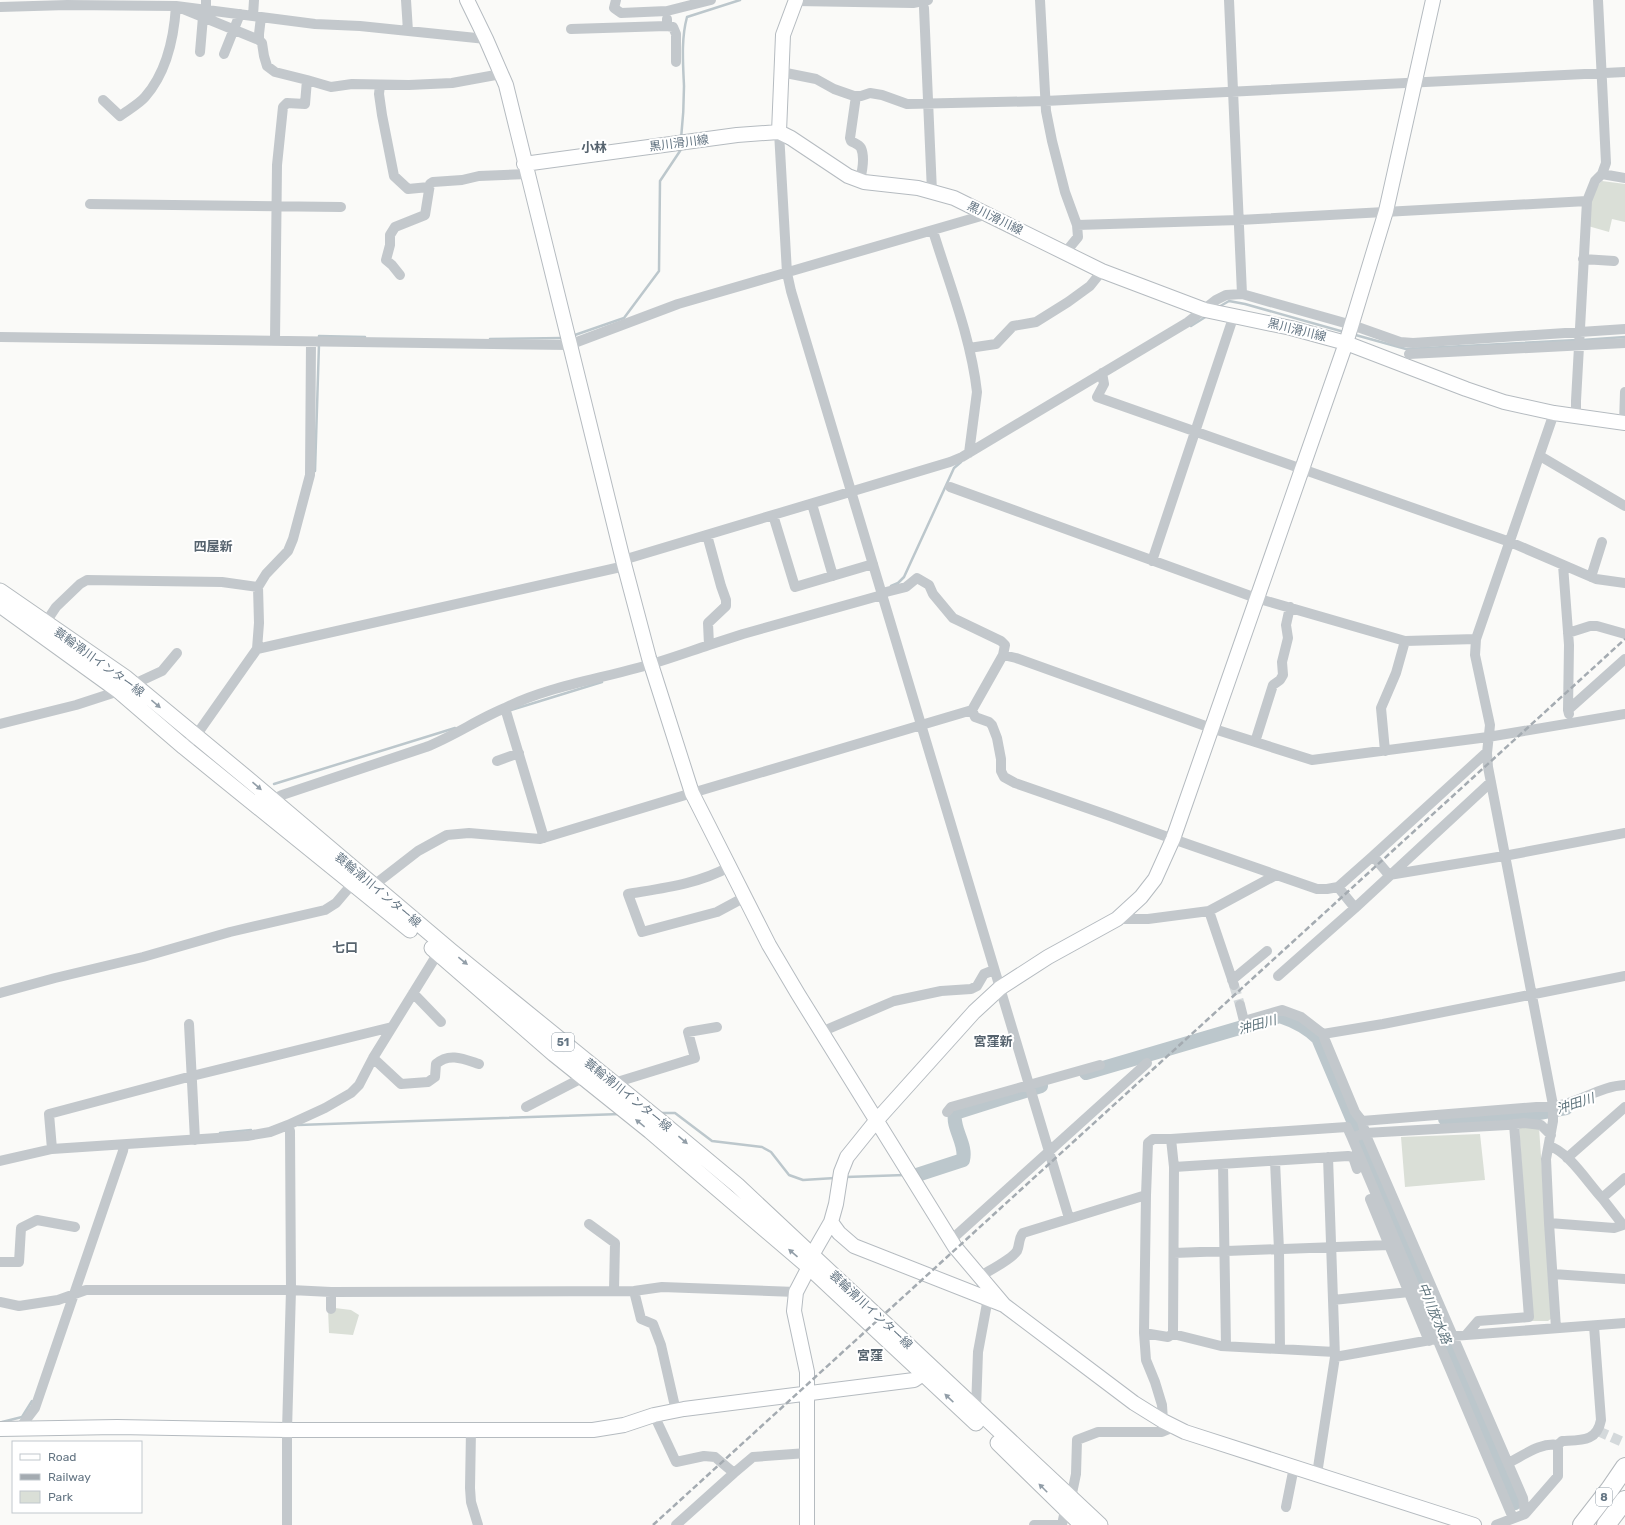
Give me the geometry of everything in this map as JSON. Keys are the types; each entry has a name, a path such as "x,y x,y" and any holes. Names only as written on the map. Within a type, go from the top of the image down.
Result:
{"highway":[{"name":"8","path":"1582,1525 1610,1490 1625,1467"},
{"name":"8","path":"1606,1525 1625,1500"}],"main road":[{"name":"蓑輪滑川インター線","path":"0,591 42,628 119,691 272,800 438,953 584,1078 608,1088"},
{"name":"蓑輪滑川インター線","path":"0,605 42,628 132,684 190,742 353,883 369,889 608,1088 656,1136 811,1261 976,1409 1068,1504 1082,1525"},
{"name":"蓑輪滑川インター線","path":"811,1261 923,1374 1001,1446 1068,1504 1100,1525"}],"street":[{"path":"254,0 264,56 267,66 275,72 331,87 352,84 380,85 452,83 501,74"},
{"path":"406,0 408,31"},
{"path":"467,0 506,85 624,563 651,664 692,793 769,945 821,1032 951,1240 1004,1305 1134,1403 1168,1424 1185,1432 1468,1524"},
{"path":"616,0 614,8 621,13 667,11 711,0"},
{"path":"1040,0 1045,101 1052,141 1065,192 1077,225 1078,237 1065,253"},
{"path":"1229,0 1242,294"},
{"path":"807,1525 807,1372 794,1311 796,1292 831,1222 836,1204 840,1177 847,1156 876,1121 974,1012 1000,988 1048,957 1117,919 1141,897 1155,879 1173,839 1352,325 1386,211 1433,0"},
{"path":"1576,417 1579,332 1587,201 1594,181 1602,174 1606,163 1598,0"},
{"path":"932,192 926,4 796,1 783,35 779,132 787,273 791,291 1069,1218"},
{"path":"0,7 67,3 206,6 257,17 315,24 360,26 486,39"},
{"path":"176,6 196,8 206,6"},
{"path":"103,100 120,116 145,97 165,64 171,47 176,6"},
{"path":"206,6 234,30 260,40"},
{"path":"200,52 206,6"},
{"path":"667,11 667,26"},
{"path":"224,54 240,14"},
{"path":"571,29 673,27 676,34 676,62"},
{"path":"781,72 816,79 834,89 856,96 870,93 882,95 907,104 1045,101 1625,72"},
{"path":"275,341 277,165 283,107 287,103 305,104 306,80"},
{"path":"380,85 379,94 382,115 394,176 408,189 429,187"},
{"path":"856,96 850,138 851,141 858,144 861,148 863,170 860,180"},
{"name":"黒川滑川線","path":"526,169 737,135 779,132 791,138 848,176 884,185 918,188 954,198 1102,271 1205,310 1234,315 1346,342 1466,389 1504,402 1576,417 1624,423"},
{"path":"400,275 386,260 390,245 390,235 395,227 425,215 430,184 434,182 462,180 526,169"},
{"path":"1602,174 1625,178"},
{"path":"1077,225 1239,220 1587,201"},
{"path":"90,204 341,207"},
{"path":"0,337 569,345 678,304 988,214"},
{"path":"933,231 969,348 977,392 969,453"},
{"path":"1583,259 1614,261"},
{"path":"969,348 996,344 1014,326 1036,322 1085,290 1102,271"},
{"path":"257,649 624,563 707,535 950,462 969,453 1188,322 1216,300 1226,295 1242,294 1352,325 1400,342 1413,343 1625,329"},
{"path":"1152,561 1234,315"},
{"path":"190,742 257,649 259,623 258,587 266,574 288,551 293,539 310,475 311,342"},
{"path":"1409,354 1625,343"},
{"path":"1102,373 1104,384 1097,396 1195,432 1510,542 1596,579 1625,584"},
{"path":"1624,423 1625,392"},
{"path":"1554,413 1476,639 1475,655 1490,726 1487,752 1491,782 1553,1105 1553,1121 1546,1159 1556,1328"},
{"path":"1540,456 1625,506"},
{"path":"950,487 1256,598 1405,641 1476,639"},
{"path":"812,504 833,576"},
{"path":"773,515 795,587 873,564"},
{"path":"707,535 726,600 726,606 708,623 709,645"},
{"path":"1591,577 1602,542"},
{"path":"1563,565 1568,633 1569,723"},
{"path":"272,800 282,795 426,747 484,717 514,704 560,689 651,664 743,634 882,595 886,592 906,587 917,578 929,585 933,594 953,618 1002,641 1005,645 1003,655 972,710 540,839 510,838 469,833 447,835 418,851 369,889"},
{"path":"42,628 56,607 80,584 87,580 222,582 258,587"},
{"path":"1255,742 1273,685 1280,680 1283,675 1282,662 1288,638 1286,625 1290,607"},
{"path":"1568,633 1590,626 1597,626 1625,634"},
{"path":"1385,751 1380,708 1396,673 1405,641"},
{"path":"0,724 76,705 119,691 132,684 149,678 162,670 177,654"},
{"path":"1003,655 1016,658 1211,728 1312,760 1488,737 1625,714"},
{"path":"1568,710 1625,659"},
{"path":"505,708 544,838"},
{"path":"972,710 975,717 989,722 992,725 1001,759 1001,771 1004,777 1015,783 1317,889 1338,887 1487,752"},
{"path":"497,761 519,753"},
{"path":"1278,976 1355,908 1491,782"},
{"path":"1389,875 1504,856 1625,833"},
{"path":"1373,856 1389,875"},
{"path":"729,867 714,875 680,885 628,894 642,932 718,912 745,897"},
{"path":"1117,919 1148,919 1209,911 1276,874"},
{"path":"0,993 143,957 230,932 325,910 336,903 353,883"},
{"path":"1338,887 1355,908"},
{"path":"1209,911 1233,982 1267,951"},
{"path":"0,1160 52,1149 247,1136 270,1132 325,1108 351,1093 359,1085 412,993 438,953"},
{"path":"821,1032 894,1001 941,991 971,989 977,986 984,974 994,970"},
{"path":"1324,1034 1383,1024 1625,976"},
{"path":"412,993 441,1022"},
{"path":"1240,1005 1244,1021 1282,1010 1301,1017 1324,1034 1325,1040 1352,1105 1362,1121 1365,1133 1442,1338 1513,1518"},
{"path":"189,1024 195,1140"},
{"path":"52,1149 49,1114 192,1076 392,1027"},
{"path":"608,1088 695,1058 688,1032 717,1027"},
{"path":"374,1058 401,1084 428,1082 435,1077 436,1064 441,1059 451,1057 462,1058 479,1064"},
{"path":"951,1240 1147,1063"},
{"path":"947,1112 951,1108 1100,1065"},
{"path":"526,1107 584,1078"},
{"path":"1362,1121 1570,1103 1601,1090 1625,1085"},
{"path":"1567,1158 1625,1107"},
{"path":"1395,1132 1396,1119"},
{"path":"1352,1138 1365,1133 1524,1123 1541,1125 1551,1135"},
{"path":"1514,1124 1531,1330"},
{"path":"287,1525 287,1430 290,1290 290,1131 288,1125"},
{"path":"1168,1424 1155,1382 1146,1360 1144,1333 1148,1143 1153,1139 1346,1127 1442,1338 1508,1463 1523,1498 1525,1514"},
{"path":"1171,1139 1174,1167 1173,1334"},
{"path":"19,1429 35,1408 76,1293 124,1151 124,1145"},
{"path":"1549,1146 1555,1148 1567,1158 1624,1226 1614,1228 1549,1223"},
{"path":"1174,1167 1328,1157 1348,1156 1353,1158 1388,1245 1409,1292 1442,1338"},
{"path":"1317,1474 1335,1355 1328,1157"},
{"path":"1275,1161 1279,1250 1280,1349"},
{"path":"1223,1164 1226,1346"},
{"path":"1602,1198 1625,1178"},
{"path":"979,1276 1012,1256 1017,1250 1019,1238 1023,1233 1146,1195"},
{"path":"0,1262 19,1262 21,1228 37,1220 75,1226"},
{"path":"831,1222 839,1233 854,1246 1004,1305"},
{"path":"589,1224 615,1243 614,1291"},
{"path":"1174,1253 1388,1245"},
{"path":"1553,1274 1625,1279"},
{"path":"0,1302 19,1306 58,1300 86,1290 290,1290 331,1292 634,1291 662,1287 796,1292"},
{"path":"634,1291 641,1319 653,1324 661,1345 676,1411"},
{"path":"331,1292 331,1309"},
{"path":"1333,1300 1409,1292"},
{"path":"976,1409 978,1352 988,1298"},
{"path":"1466,1335 1478,1321 1529,1317"},
{"path":"1144,1333 1168,1337 1173,1334 1226,1346 1280,1349 1335,1355 1466,1335 1625,1323"},
{"path":"1496,1525 1525,1514 1558,1476 1558,1445 1562,1441 1587,1439 1600,1428 1601,1420 1594,1326"},
{"path":"0,1429 117,1427 287,1430 593,1430 624,1425 654,1415 676,1411 914,1380 923,1374"},
{"path":"654,1415 676,1462 704,1456 715,1457 734,1473"},
{"path":"1034,1525 1062,1525 1076,1474 1077,1440 1098,1432 1162,1432 1168,1424"},
{"path":"471,1430 471,1502 478,1525"},
{"path":"1508,1463 1539,1447 1550,1444 1558,1445"},
{"path":"676,1525 753,1457 807,1453"},
{"path":"1286,1507 1294,1467"}],"green space":[{"path":"1602,181 1625,184 1625,222 1612,219 1609,232 1588,226 1593,196 1598,185"},
{"path":"1519,1126 1539,1127 1552,1318 1548,1321 1532,1321"},
{"path":"1480,1134 1485,1180 1405,1187 1401,1137"},
{"path":"335,1308 351,1310 359,1315 353,1335 329,1333 328,1309"}],"waterway":[{"path":"681,139 684,99 683,42 687,17 740,0"},
{"path":"572,336 624,318 659,271 660,181 681,148"},
{"path":"1217,308 1229,301 1245,304 1344,332"},
{"path":"1191,326 1207,316"},
{"path":"1352,334 1406,349 1577,340"},
{"path":"319,339 319,336 365,337"},
{"path":"1582,340 1625,337"},
{"path":"490,339 563,338"},
{"path":"315,471 319,344"},
{"path":"891,586 898,583 904,577 954,468 961,462"},
{"path":"511,710 602,682"},
{"path":"274,784 455,728"},
{"name":"中川放水路","path":"1086,1073 1280,1016 1300,1025 1318,1038 1515,1503"},
{"name":"沖田川","path":"917,1175 963,1160 963,1148 956,1125 955,1113 1041,1086"},
{"name":"沖田川","path":"1445,1119 1539,1113 1566,1108"},
{"path":"660,1113 675,1113 712,1141 762,1147 771,1152 789,1175 803,1180 835,1178"},
{"path":"298,1125 621,1114"},
{"path":"220,1133 251,1130"},
{"path":"846,1177 905,1175"},
{"path":"2,1422 22,1417 32,1401"}],"tunnel":[{"path":"1234,985 1240,1005"},
{"path":"1598,1431 1625,1443"}],"railway":[{"path":"653,1525 1625,639"}],"district":[{"name":"小林","path":"594,147"},
{"name":"四屋新","path":"213,546"},
{"name":"七口","path":"345,947"},
{"name":"宮窪新","path":"993,1041"},
{"name":"宮窪","path":"870,1355"}]}
